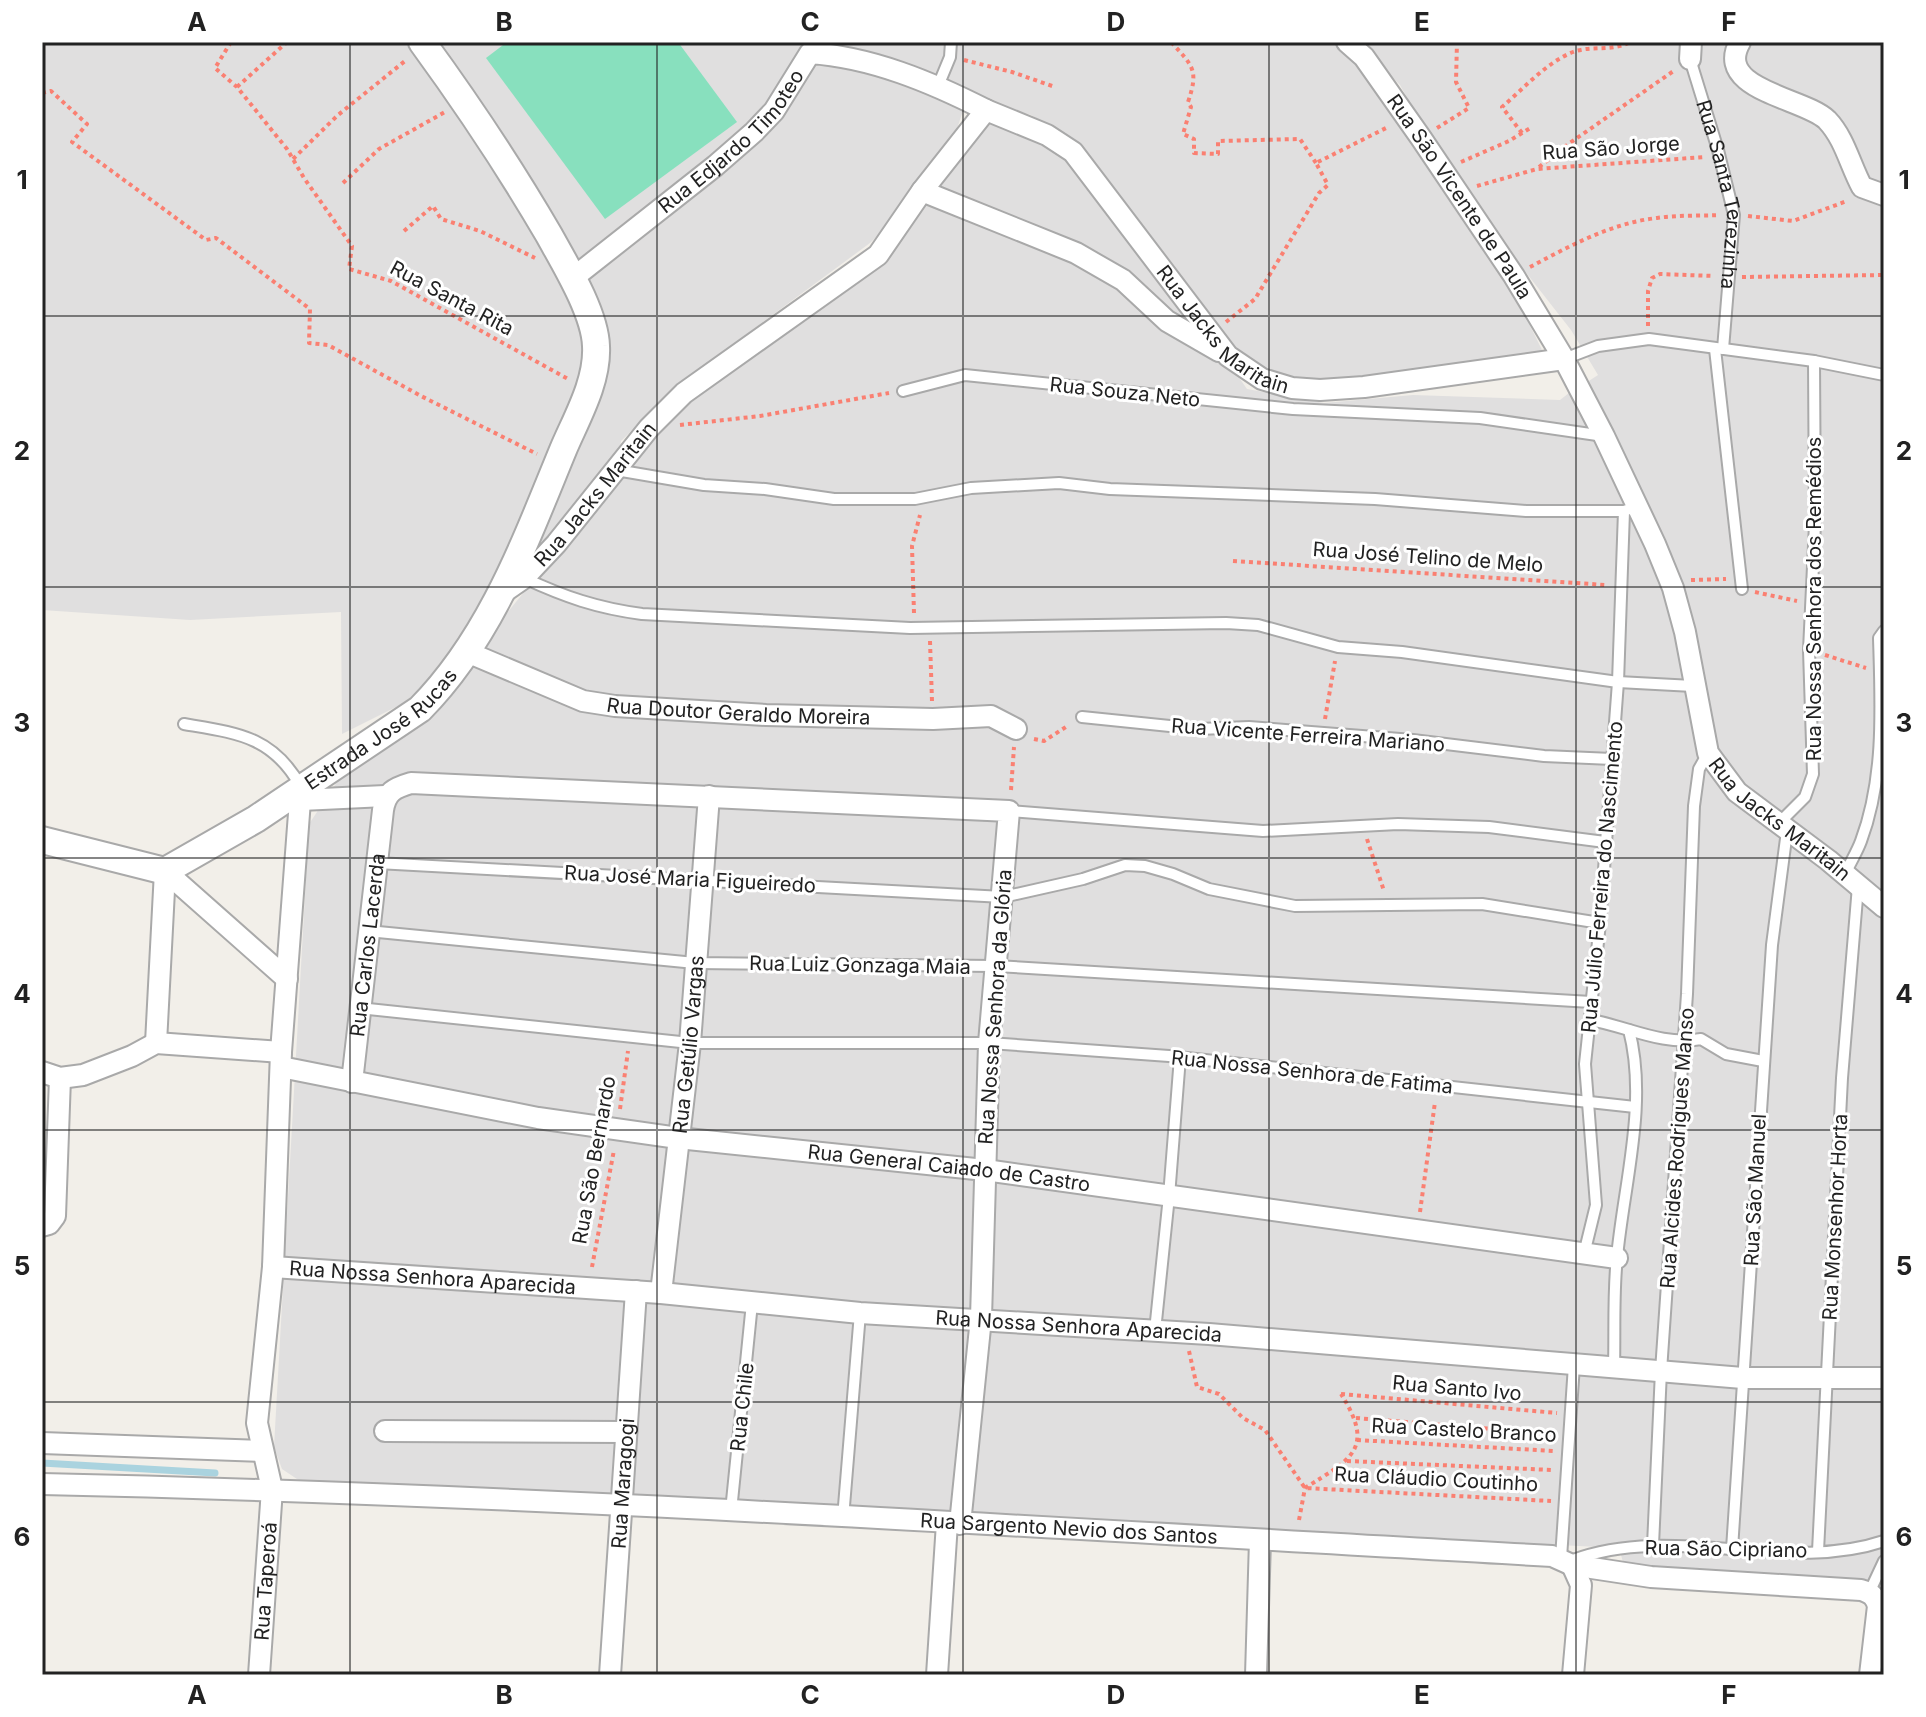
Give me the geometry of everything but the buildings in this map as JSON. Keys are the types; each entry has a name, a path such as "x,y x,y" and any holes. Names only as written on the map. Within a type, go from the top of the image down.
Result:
{"street":[{"name":"Rua São Vicente de Paula","path":"1347,42 1364,57 1444,170 1564,359"},
{"path":"1740,42 1737,48 1738,72 1758,88 1825,118 1845,146 1862,187 1876,193"},
{"name":"Estrada José Rucas","path":"272,1489 257,1423 273,1267 281,1060 301,794 420,709 467,652 501,594 557,464 588,390 596,346 593,329 573,278 506,162 424,44"},
{"name":"Rua Edjardo Timoteo","path":"573,278 754,132 774,111 806,47 938,86 986,110"},
{"name":"Rua Jacks Maritain","path":"501,594 524,578 556,544 649,428 684,393 878,255 922,191 986,110 1047,135 1073,152 1228,356 1262,379 1292,388 1320,390 1364,387 1564,359 1604,436 1630,508 1670,581 1685,632 1708,753 1737,792 1884,907"},
{"path":"922,191 1076,253 1123,280 1167,321 1228,356"},
{"name":"Rua Doutor Geraldo Moreira","path":"467,652 583,701 615,706 766,715 933,719 991,716 1016,729"},
{"path":"165,871 301,794 384,803 395,788 411,783 1009,811"},
{"name":"Rua Getúlio Vargas","path":"661,1293 690,1043 709,796"},
{"name":"Rua Carlos Lacerda","path":"352,1082 384,803"},
{"name":"Rua Nossa Senhora da Glória","path":"937,1675 953,1523 981,1318 989,1043 1009,811"},
{"path":"42,840 165,871 287,979"},
{"path":"42,1226 49,1224 55,1216 51,1075 83,1075 156,1043 165,871"},
{"name":"Rua General Caiado de Castro","path":"156,1043 281,1060 352,1082 538,1118 678,1138 985,1170 1617,1258"},
{"name":"Rua Nossa Senhora Aparecida","path":"273,1267 636,1291 860,1313 1188,1333 1743,1378 1884,1378"},
{"name":"Rua Maragogi","path":"610,1675 636,1291"},
{"path":"385,1431 626,1432"},
{"path":"42,1443 261,1451"},
{"name":"Rua Sargento Nevio dos Santos","path":"42,1484 272,1489 621,1503 1296,1542 1567,1562 1651,1577 1865,1591"},
{"name":"Rua Taperoá","path":"259,1675 272,1489"},
{"path":"1256,1675 1260,1540"},
{"path":"1567,1562 1581,1585 1573,1675"},
{"path":"1865,1591 1876,1598 1878,1606 1870,1675"}],"lane":[{"path":"938,86 950,57 951,42"},
{"name":"Rua Santa Terezinha","path":"1690,51 1734,215 1719,349 1741,584"},
{"path":"1564,359 1598,346 1649,339 1814,361 1884,375"},
{"name":"Rua Nossa Senhora dos Remédios","path":"1783,828 1805,797 1813,774 1809,650 1815,524 1814,361"},
{"name":"Rua Souza Neto","path":"903,391 965,375 1293,409 1480,418 1604,436"},
{"path":"614,470 704,485 765,489 834,499 915,499 1005,484 1059,483 1110,489 1375,499 1526,511 1630,508"},
{"name":"Rua Júlio Ferreira do Nascimento","path":"1584,1254 1596,1205 1585,1064 1600,923 1618,682 1621,586 1630,508"},
{"path":"524,578 577,601 642,614 915,628 1258,625 1338,647 1402,652 1618,682 1693,686"},
{"path":"1851,879 1874,789 1882,702 1879,638 1884,631"},
{"name":"Rua Vicente Ferreira Mariano","path":"1082,717 1199,729 1249,727 1413,740 1544,756 1612,759"},
{"path":"184,724 237,733 270,748 284,762 301,794"},
{"name":"Rua Alcides Rodrigues Manso","path":"1653,1545 1661,1371 1684,1042 1694,806 1699,769 1708,753"},
{"path":"1009,811 1263,831 1398,824 1489,827 1605,842"},
{"name":"Rua São Manuel","path":"1732,1549 1763,1061 1783,828"},
{"name":"Rua José Maria Figueiredo","path":"377,863 1003,897 1083,879 1125,865 1145,866 1209,889 1295,906 1482,904 1600,923"},
{"name":"Rua Monsenhor Horta","path":"1818,1551 1842,1078 1856,928 1851,879"},
{"name":"Rua Luiz Gonzaga Maia","path":"368,931 695,963 996,966 1591,1002"},
{"name":"Rua Nossa Senhora de Fatima","path":"359,1008 690,1043 989,1043 1180,1057 1635,1107"},
{"path":"1591,1020 1657,1039 1684,1042 1701,1039 1726,1054 1763,1061"},
{"path":"1614,1368 1617,1258 1635,1107 1633,1045 1629,1030"},
{"path":"1155,1331 1180,1057"},
{"name":"Rua Chile","path":"731,1511 752,1303"},
{"path":"843,1518 860,1313"},
{"path":"1567,1562 1565,1502 1574,1365"},
{"name":"Rua São Cipriano","path":"1567,1562 1597,1551 1653,1545 1818,1551 1867,1547 1884,1541"},
{"path":"1865,1591 1884,1561"}],"path":[{"name":"Rua Santa Rita","path":"231,42 215,68 237,87 293,159 352,246 349,269 391,281 588,390"},
{"path":"237,87 287,42"},
{"path":"1171,42 1192,65 1196,80 1188,102 1191,107 1183,134 1194,139 1194,153 1218,154 1218,141 1300,139 1328,185 1319,193 1255,299 1211,333"},
{"path":"1176,47 1180,42"},
{"path":"1421,138 1469,108 1456,82 1457,42"},
{"path":"1522,133 1502,107 1560,59 1576,51 1620,47 1630,42"},
{"path":"293,159 338,115 424,44"},
{"path":"1537,169 1690,51"},
{"path":"950,57 1012,72 1055,87"},
{"path":"42,93 51,91 87,124 72,142 206,240 216,238 310,309 309,343 328,345 557,464"},
{"path":"343,183 379,149 465,101"},
{"path":"1316,163 1392,125"},
{"path":"1444,170 1532,127"},
{"name":"Rua São Jorge","path":"1459,192 1537,169 1720,156"},
{"path":"1514,276 1582,240 1656,218 1734,215 1793,221 1876,193"},
{"path":"404,231 433,206 441,219 480,231 573,278"},
{"path":"649,428 760,416 903,391"},
{"path":"915,628 912,546 925,497"},
{"name":"Rua José Telino de Melo","path":"1233,561 1621,586"},
{"path":"1670,581 1741,584 1811,604"},
{"path":"930,627 933,719"},
{"path":"1323,733 1338,647"},
{"path":"1809,650 1880,672"},
{"path":"1016,729 1023,737 1044,741 1082,717"},
{"path":"1009,811 1016,729"},
{"path":"1363,825 1389,905"},
{"name":"Rua São Bernardo","path":"588,1288 618,1129 630,1036"},
{"path":"1418,1230 1437,1085"},
{"path":"1188,1333 1190,1362 1197,1387 1219,1394 1243,1418 1265,1430 1305,1488 1296,1542"},
{"name":"Rua Santo Ivo","path":"1356,1418 1341,1394 1571,1414"},
{"path":"1305,1488 1347,1461 1357,1440 1356,1418 1569,1435"},
{"name":"Rua Castelo Branco","path":"1357,1440 1568,1451"},
{"path":"1347,1461 1567,1471"},
{"name":"Rua Cláudio Coutinho","path":"1305,1488 1565,1502"}],"shaded area":[{"path":"42,42 1338,42 1360,62 1509,283 1543,352 1464,373 1348,388 1253,374 1160,264 1247,389 1324,403 1413,395 1560,400 1569,393 1564,359 1578,388 1598,375 1571,330 1459,192 1400,85 1357,42 1884,42 1884,1587 1625,1569 1619,1548 300,1481 282,1469 274,1447 309,824 341,776 489,635 538,575 582,506 496,586 445,673 400,705 342,734 341,612 190,620 42,610","holes":["968,95 1031,115 1054,129 986,110 885,250 700,384 614,483 621,441 649,414 698,370 870,243 906,208 957,129"]}],"green space":[{"path":"507,42 678,42 737,122 605,219 486,58"}],"waterway":[{"path":"42,1463 215,1473"}]}
